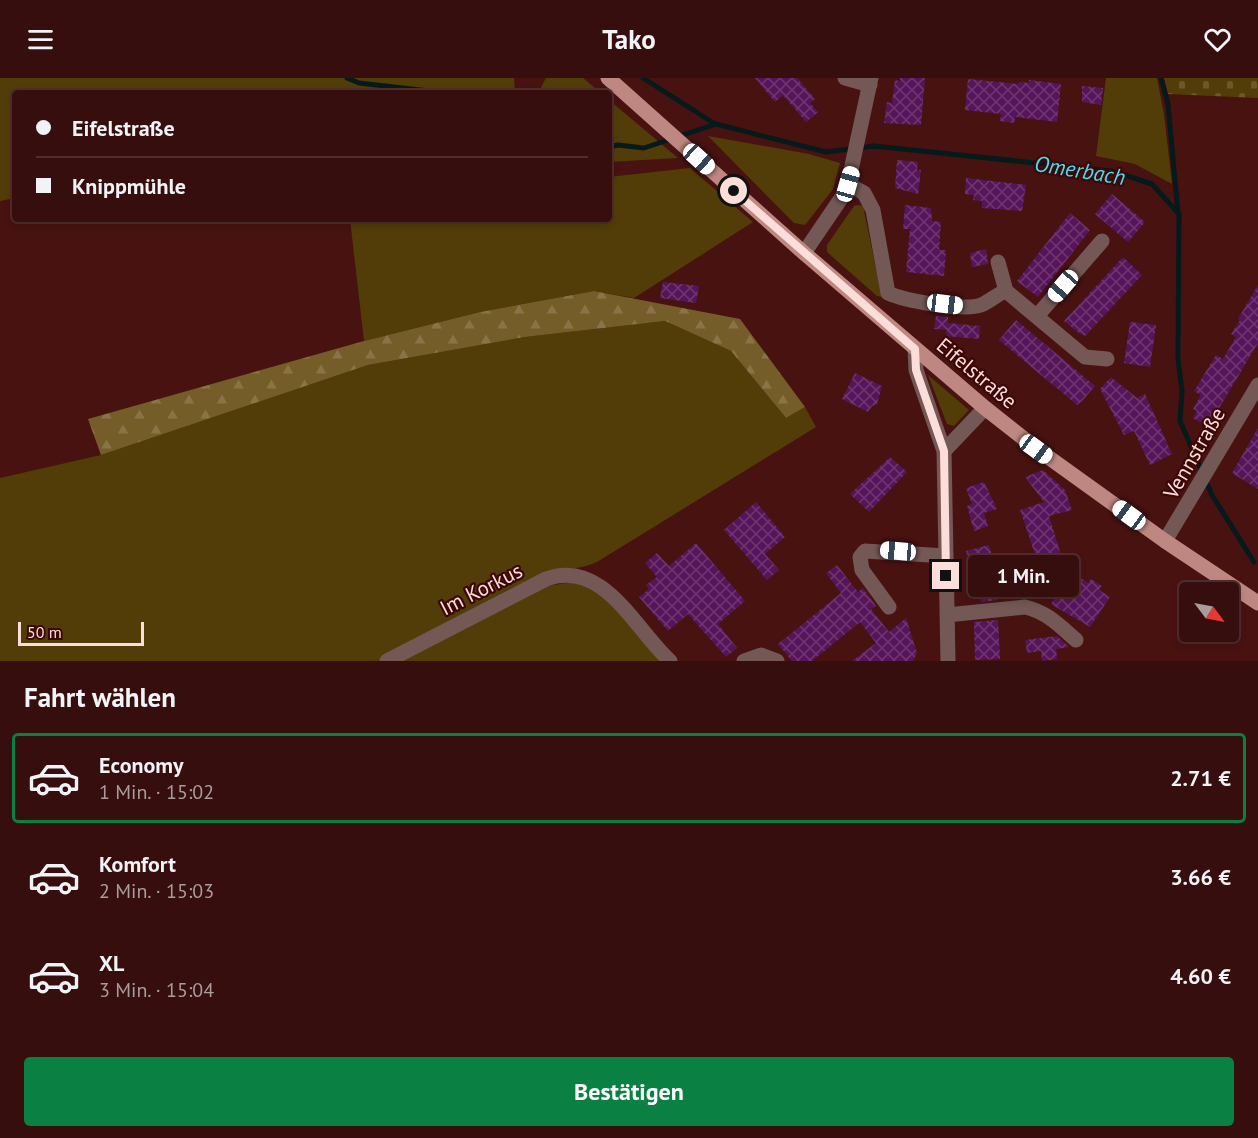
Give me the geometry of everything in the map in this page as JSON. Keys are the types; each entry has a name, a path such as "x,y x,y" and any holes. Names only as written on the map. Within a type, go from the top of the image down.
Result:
{"main road":[{"name":"Eifelstraße","path":"608,78 804,253 985,408 1036,449 1165,541 1258,603"}],"street":[{"path":"804,253 842,197 853,166 870,82 845,78"},
{"path":"848,184 864,193 873,210 888,293 899,298 969,307 983,304 993,296 1005,291"},
{"path":"1037,316 1102,241"},
{"path":"998,262 1005,291 1085,357 1107,359"},
{"path":"915,349 916,370 944,451 948,661"},
{"name":"Vennstraße","path":"1165,541 1258,385"},
{"path":"944,451 985,408"},
{"path":"889,607 862,570 860,556 865,551 946,556"},
{"name":"Im Korkus","path":"387,661 557,575 575,574 598,586 619,603 670,661"},
{"path":"947,615 1025,607 1038,610 1052,619 1076,640"},
{"path":"744,661 761,655 777,661"}],"green space":[{"path":"0,78 514,78 515,90 12,90 12,199 0,201"},
{"path":"546,78 583,78 597,90 540,90"},
{"path":"1106,78 1157,78 1164,114 1172,184 1135,164 1096,156"},
{"path":"1164,78 1258,78 1258,98 1168,94"},
{"path":"612,103 678,158 612,162"},
{"path":"708,136 809,154 840,163 833,189 805,225 794,223"},
{"path":"690,168 753,222 634,298 594,291 480,312 364,341 350,222 612,222 612,177"},
{"path":"854,206 863,206 882,297 877,296 827,252 827,245"},
{"path":"594,291 740,319 805,407 786,418 731,351 665,321 525,337 368,365 101,455 88,419 364,341 480,312"},
{"path":"665,321 731,351 786,418 805,407 816,427 597,562 545,575 378,661 0,661 0,478 101,455 368,365 525,337"},
{"path":"928,375 969,410 954,426 947,424"},
{"path":"573,582 595,588 665,661 394,661 547,586"}],"building":[{"path":"755,78 797,78 815,99 810,103 818,112 806,122 783,95 775,102"},
{"path":"900,78 925,78 921,125 884,123 887,102 892,103 895,80 900,81"},
{"path":"968,79 1018,84 1019,82 1029,83 1029,80 1061,84 1057,122 1015,117 1014,123 1000,121 1001,114 965,110"},
{"path":"1082,86 1103,88 1101,105 1082,102"},
{"path":"897,160 918,162 917,170 921,170 918,194 895,188"},
{"path":"966,178 1026,185 1022,211 982,208 982,201 973,200 974,195 965,194"},
{"path":"1112,194 1145,222 1128,242 1095,214"},
{"path":"905,205 931,208 932,221 941,222 939,250 946,250 944,276 906,272 910,229 903,229"},
{"path":"1070,213 1090,230 1038,297 1017,281"},
{"path":"986,249 988,264 972,267 970,253"},
{"path":"1123,257 1142,275 1085,336 1079,333 1064,321"},
{"path":"663,282 699,286 696,303 660,298"},
{"path":"1258,285 1258,343 1212,420 1210,419 1206,426 1193,418 1197,411 1193,409 1201,395 1194,391 1216,355 1223,359 1236,337 1231,334 1240,320 1238,319"},
{"path":"936,316 948,317 948,323 980,326 979,339 946,336 947,330 934,329"},
{"path":"1016,320 1095,386 1077,405 999,340"},
{"path":"1130,322 1156,325 1150,367 1124,363"},
{"path":"855,373 882,386 877,404 872,406 868,412 842,399"},
{"path":"1111,377 1137,398 1145,394 1172,454 1150,465 1134,431 1124,435 1100,389"},
{"path":"1258,428 1258,489 1232,473"},
{"path":"890,457 907,472 869,512 850,494"},
{"path":"1043,470 1065,490 1072,510 1049,516 1062,558 1039,566 1020,510 1044,502 1025,477"},
{"path":"984,482 997,509 984,513 988,526 974,531 967,506 972,504 966,488"},
{"path":"756,502 785,537 765,554 779,570 767,580 724,530"},
{"path":"696,543 745,601 718,624 737,648 726,657 688,614 668,631 639,597 649,589 646,585 657,577 645,563 657,553 669,566"},
{"path":"989,545 997,574 998,600 981,602 966,551"},
{"path":"837,565 858,592 863,588 876,606 871,609 889,632 906,618 917,653 913,661 852,661 876,643 860,622 812,661 792,661 778,644 841,593 826,573"},
{"path":"1031,567 1038,571 1043,587 1018,594 1015,571"},
{"path":"1078,576 1088,583 1091,579 1102,586 1099,590 1110,597 1090,627 1051,604 1062,587 1068,591"},
{"path":"998,620 1000,659 975,660 974,622"},
{"path":"1057,636 1069,647 1056,649 1057,659 1042,661 1041,651 1027,653 1025,640"}],"waterway":[{"name":"Omerbach","path":"347,78 359,83 420,90"},
{"path":"643,78 715,124"},
{"path":"1161,78 1168,104 1178,213"},
{"name":"Omerbach","path":"612,146 644,148 716,124 826,152 874,146 1112,171 1152,184 1179,214 1178,359 1182,391 1180,421 1212,495 1254,562"}],"route":[{"path":"734,191 915,349 916,370 944,451 946,576"}]}
